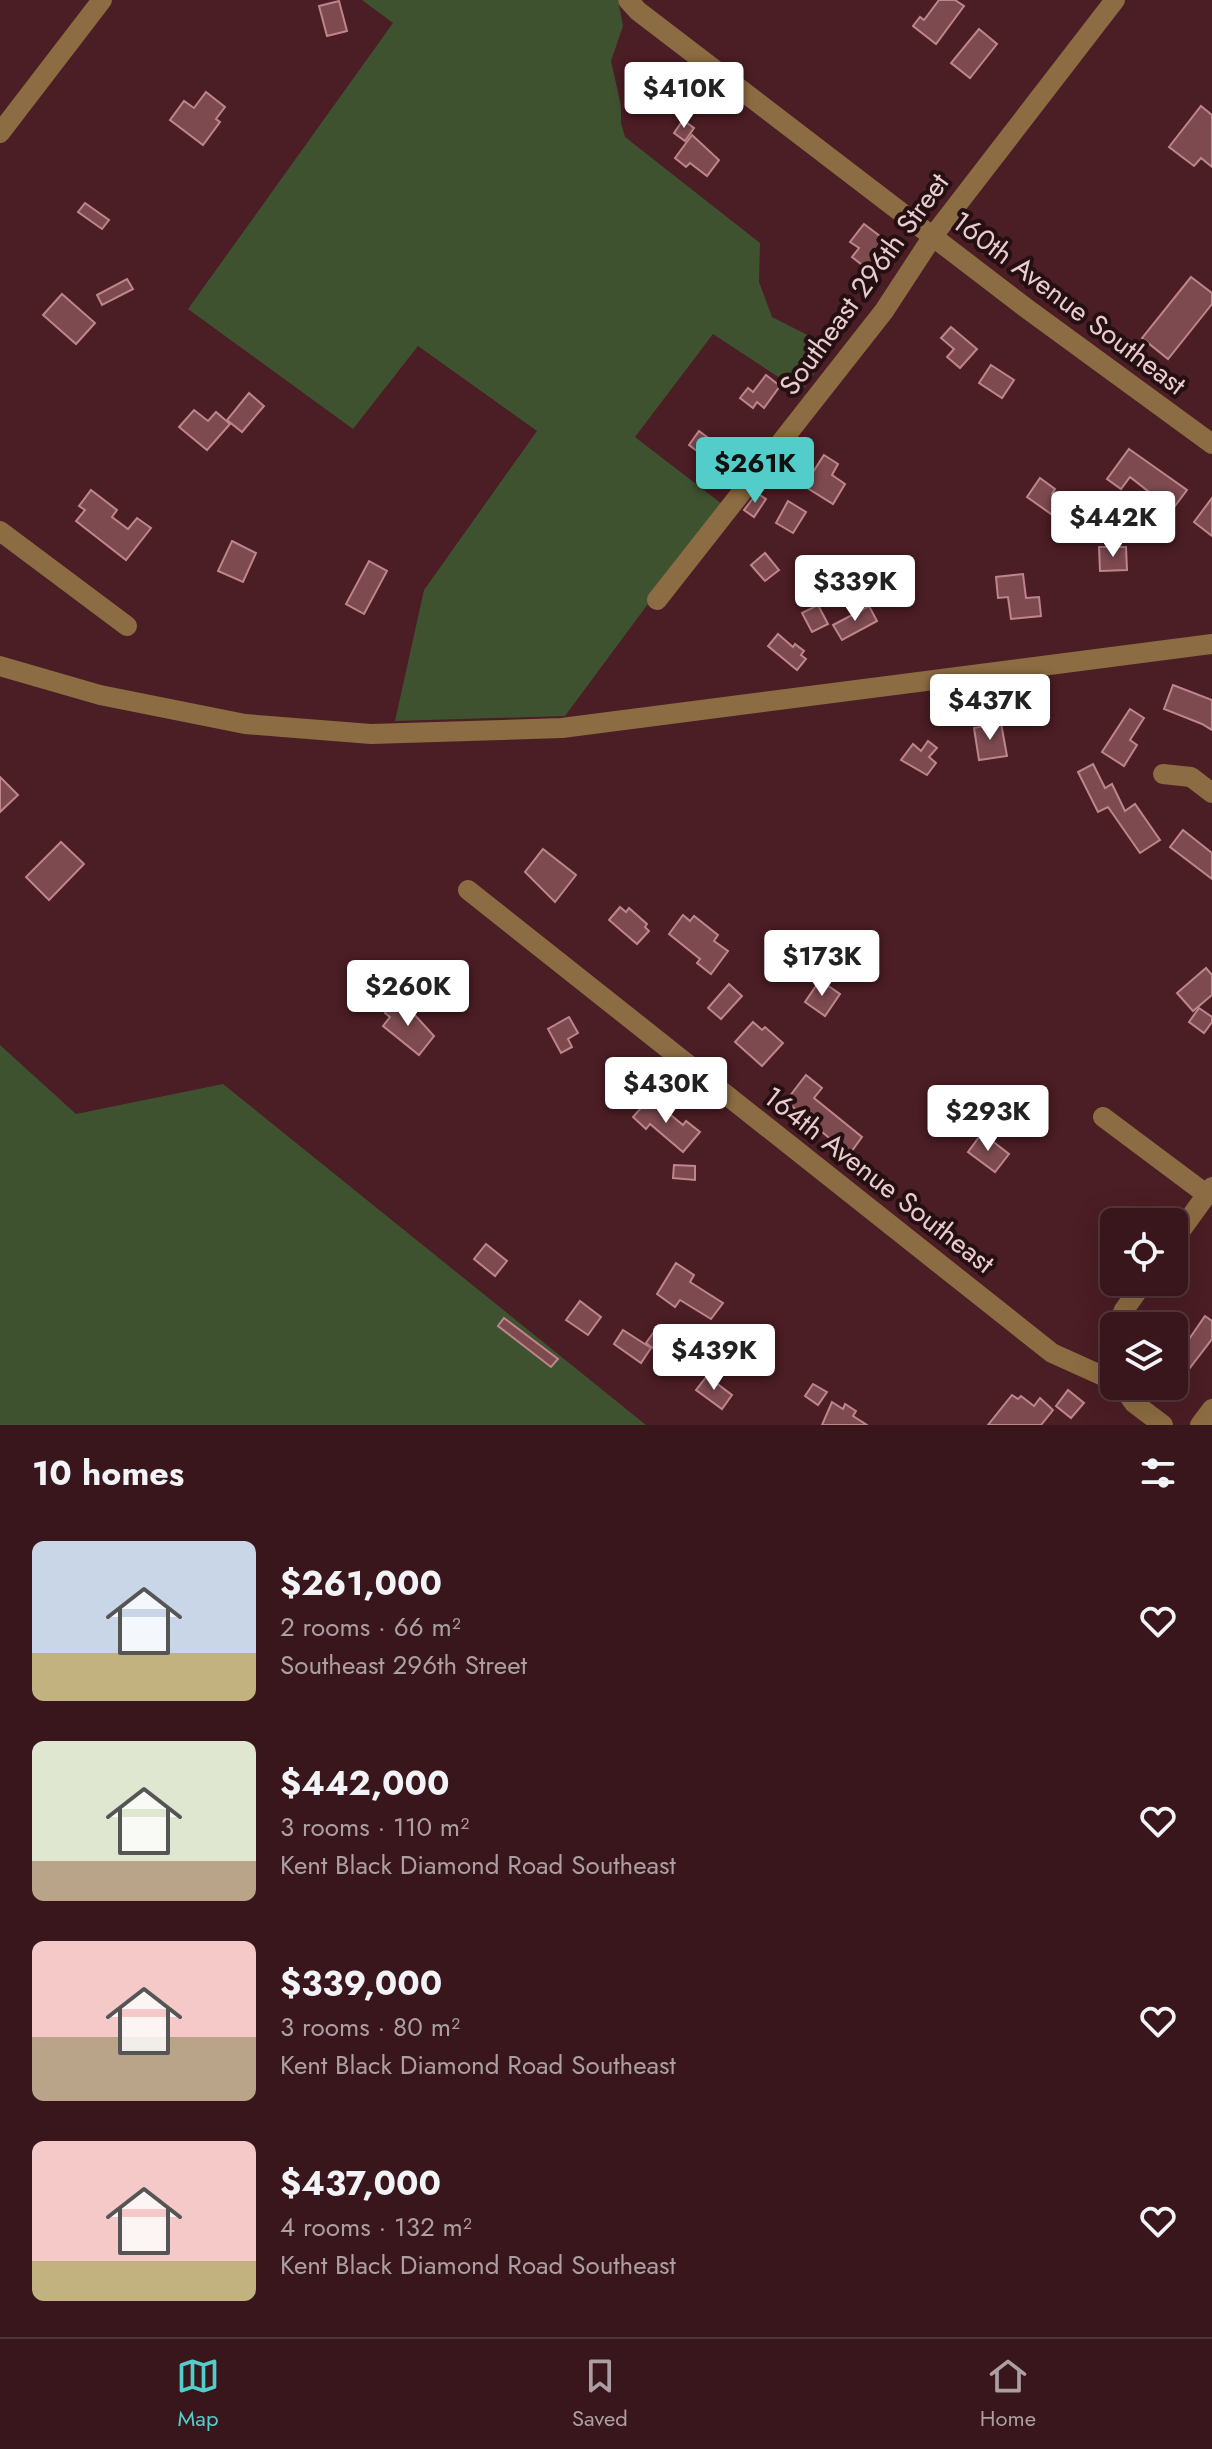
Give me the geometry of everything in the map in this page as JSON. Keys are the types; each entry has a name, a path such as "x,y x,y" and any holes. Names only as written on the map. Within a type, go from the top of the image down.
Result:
{"street":[{"path":"0,133 102,0"},
{"name":"160th Avenue Southeast","path":"628,0 638,11 1026,308 1212,444"},
{"name":"Southeast 296th Street","path":"657,600 884,311 933,236 1115,0"},
{"path":"0,531 127,626"},
{"path":"0,666 100,695 245,724 371,734 562,728 1212,644"},
{"path":"1163,774 1191,777 1212,793"},
{"name":"164th Avenue Southeast","path":"468,890 1052,1353 1100,1375"},
{"path":"1103,1117 1209,1191 1188,1220"},
{"path":"1132,1400 1163,1425"},
{"path":"1200,1425 1212,1409"}],"green space":[{"path":"362,0 618,0 623,26 611,61 625,137 760,243 759,282 772,317 829,346 826,357 801,392 713,334 635,437 722,504 565,716 395,721 424,590 537,431 418,346 353,429 188,309 393,23"},
{"path":"0,1045 76,1114 223,1084 646,1425 0,1425"}],"building":[{"path":"939,0 955,0 964,6 936,44 913,26 920,17 924,20"},
{"path":"339,1 347,31 327,36 319,6"},
{"path":"979,29 997,44 970,78 951,63"},
{"path":"206,92 225,107 216,119 220,122 203,145 170,120 184,101 194,108"},
{"path":"1201,106 1212,115 1212,167 1201,158 1194,166 1169,147"},
{"path":"683,120 694,128 685,141 674,133"},
{"path":"692,135 719,160 707,176 690,163 686,167 675,158"},
{"path":"85,203 109,220 102,229 78,212"},
{"path":"864,224 889,243 879,255 886,261 875,275 852,257 859,248 850,242"},
{"path":"1191,277 1212,293 1212,304 1168,359 1142,338"},
{"path":"127,279 133,289 102,305 97,295"},
{"path":"62,294 95,323 76,344 43,315"},
{"path":"951,327 977,349 960,368 947,357 954,349 941,338"},
{"path":"991,365 1014,380 1002,398 979,383"},
{"path":"766,375 780,386 764,408 757,402 753,408 740,398 748,388 753,392"},
{"path":"249,393 264,406 242,432 227,420"},
{"path":"194,410 208,421 216,412 230,424 207,450 179,427"},
{"path":"699,431 711,440 701,454 689,445"},
{"path":"1129,449 1187,490 1172,510 1130,477 1121,489 1107,479"},
{"path":"824,455 838,464 832,475 845,484 833,504 804,486"},
{"path":"1040,478 1055,489 1052,494 1060,500 1051,514 1027,497"},
{"path":"91,490 117,510 112,517 128,529 137,518 151,528 126,560 76,521 85,510 79,506"},
{"path":"757,493 766,499 754,517 744,510"},
{"path":"1212,498 1212,536 1194,522"},
{"path":"788,501 806,512 793,533 776,523"},
{"path":"232,541 256,553 243,582 218,571"},
{"path":"1099,547 1126,547 1127,570 1100,571"},
{"path":"765,553 779,570 765,581 751,565"},
{"path":"369,561 387,571 364,614 346,604"},
{"path":"1023,574 1026,598 1039,597 1041,616 1011,619 1008,597 998,598 996,577"},
{"path":"818,605 828,624 812,632 802,613"},
{"path":"869,606 877,621 842,640 833,625"},
{"path":"778,634 793,647 795,644 804,651 801,655 806,659 797,670 768,646"},
{"path":"1173,685 1212,700 1212,730 1164,709"},
{"path":"1130,709 1144,718 1130,740 1137,745 1124,766 1102,752"},
{"path":"1001,723 1007,756 979,760 974,728"},
{"path":"928,741 937,748 929,757 936,763 927,775 901,760 913,744 921,751"},
{"path":"1093,764 1105,788 1112,784 1125,811 1135,804 1160,840 1140,853 1108,807 1098,812 1078,772"},
{"path":"0,777 18,795 0,812"},
{"path":"1183,830 1212,853 1212,879 1170,847"},
{"path":"61,842 84,864 49,900 26,877"},
{"path":"543,849 576,875 555,902 525,872"},
{"path":"620,907 626,912 629,908 647,924 645,927 649,931 637,944 609,920"},
{"path":"683,915 690,921 694,916 718,935 714,941 728,951 711,974 697,963 700,959 669,934"},
{"path":"1206,968 1212,975 1212,995 1193,1011 1177,993"},
{"path":"820,980 840,994 825,1016 805,1002"},
{"path":"729,984 742,996 721,1019 708,1008"},
{"path":"396,1000 434,1036 419,1055 383,1026 390,1017 385,1013"},
{"path":"1199,1008 1212,1017 1204,1033 1189,1022"},
{"path":"569,1017 578,1033 568,1039 572,1047 561,1053 548,1029"},
{"path":"753,1022 762,1030 765,1027 783,1043 762,1066 735,1042"},
{"path":"806,1075 822,1088 814,1098 862,1137 849,1155 786,1101"},
{"path":"650,1098 683,1125 686,1121 700,1132 683,1152 650,1124 646,1129 633,1117"},
{"path":"982,1133 1009,1154 995,1172 968,1152"},
{"path":"674,1165 695,1166 695,1180 673,1178"},
{"path":"486,1244 507,1261 495,1276 474,1259"},
{"path":"676,1263 694,1275 690,1282 723,1303 711,1319 680,1300 675,1307 657,1294"},
{"path":"580,1301 601,1317 588,1335 566,1320"},
{"path":"1205,1316 1212,1321 1212,1339 1188,1370 1188,1341"},
{"path":"504,1318 558,1359 551,1367 498,1326"},
{"path":"656,1329 676,1342 666,1357 646,1343"},
{"path":"623,1330 651,1348 641,1363 614,1344"},
{"path":"707,1376 732,1395 722,1409 696,1390"},
{"path":"813,1384 827,1392 818,1405 805,1396"},
{"path":"1068,1390 1084,1403 1071,1418 1056,1406"},
{"path":"1012,1395 1018,1399 1021,1396 1034,1406 1040,1398 1053,1410 1041,1425 988,1425"},
{"path":"832,1402 843,1409 845,1404 856,1411 853,1416 867,1425 822,1425"}]}
